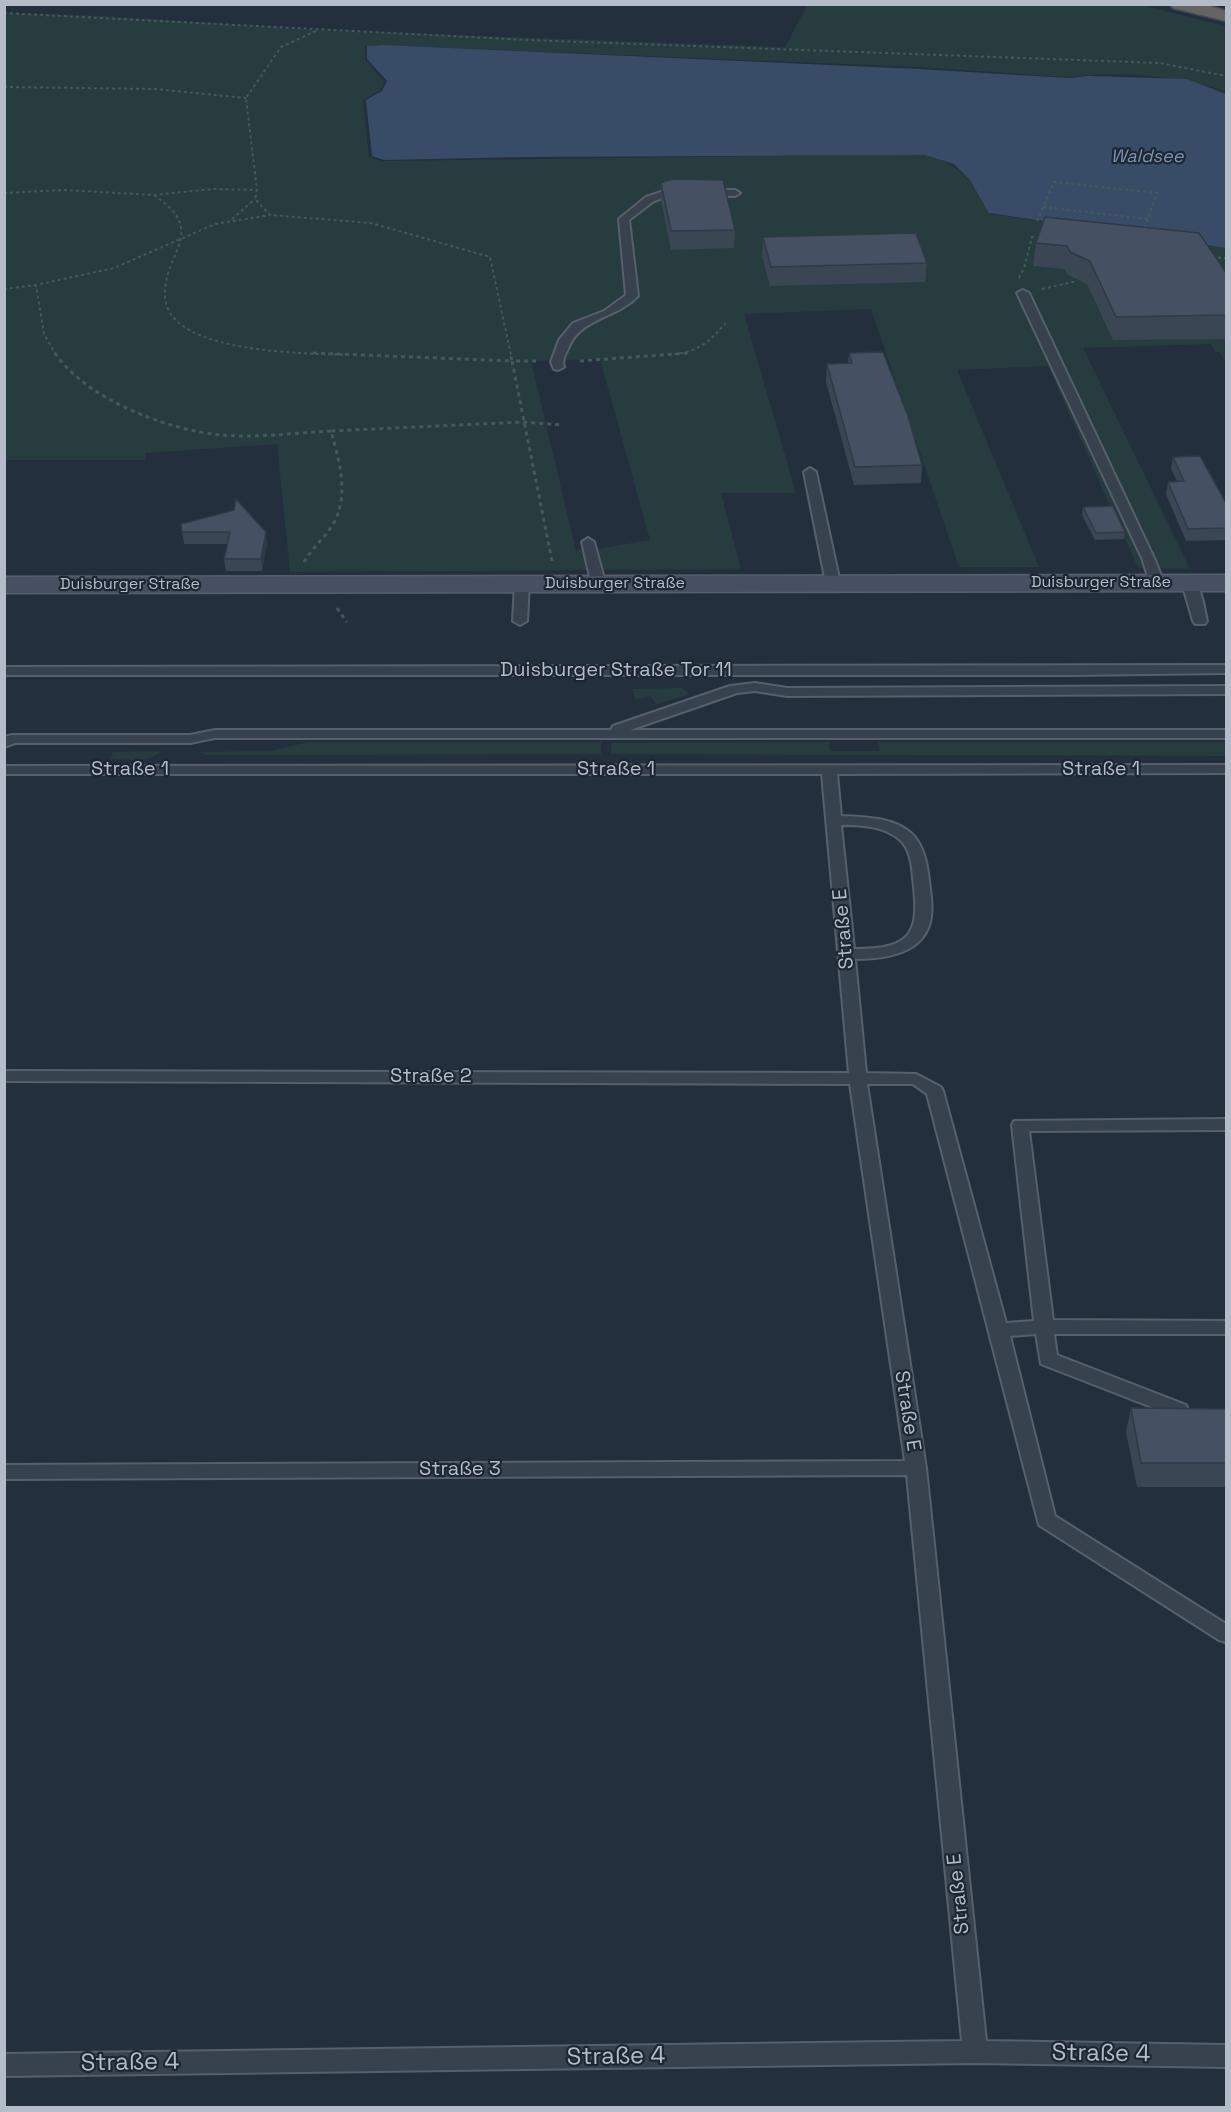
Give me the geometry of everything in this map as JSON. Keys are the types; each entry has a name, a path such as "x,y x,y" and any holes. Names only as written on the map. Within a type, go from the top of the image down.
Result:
{"highway":[{"path":"1179,4 1227,16"}],"main road":[{"name":"Duisburger Straße","path":"4,585 522,583 599,586 1227,583"}],"lane":[{"path":"558,364 565,340 577,326 608,313 632,296 624,219 650,199 670,192 735,193"},
{"path":"1023,293 1148,558 1157,583"},
{"path":"810,472 833,584"},
{"path":"588,542 599,586"},
{"path":"520,621 522,583"},
{"path":"1189,583 1200,621"},
{"name":"Duisburger Straße Tor 11","path":"4,671 1227,669"},
{"path":"605,733 735,689 755,687 787,692 1227,690"},
{"path":"4,743 12,739 190,739 215,734 1227,734"},
{"name":"Straße 1","path":"4,770 1227,769"},
{"name":"Straße E","path":"829,771 858,1079 916,1468 975,2052"},
{"path":"834,820 880,824 906,836 918,857 923,899 923,923 919,931 900,948 876,954 846,954"},
{"name":"Straße 2","path":"4,1076 916,1079 935,1091 999,1330 1046,1520 1227,1634"},
{"path":"1179,1410 1048,1359 1020,1125 1227,1124"},
{"path":"999,1330 1044,1327 1227,1327"},
{"name":"Straße 3","path":"4,1472 916,1468"},
{"name":"Straße 4","path":"4,2065 975,2052 1227,2056"}],"path":[{"path":"4,14 104,16 317,30 1160,63 1227,76"},
{"path":"232,220 255,199 257,190 246,98 281,47 317,30"},
{"path":"4,87 155,89 246,98"},
{"path":"1037,221 1054,182 1157,193 1141,237"},
{"path":"4,193 64,190 154,195 212,189 257,190"},
{"path":"154,195 170,206 182,228 183,237 170,268 165,297 173,315 182,325 203,337 235,346 262,351 512,360 558,364 689,353 707,344 726,323"},
{"path":"255,199 270,215"},
{"path":"1043,207 1148,219"},
{"path":"4,288 36,285 114,268 215,224 270,215 371,223 490,257 552,562"},
{"path":"1026,268 1028,246 1032,237 1044,238"},
{"path":"1204,256 1227,258"},
{"path":"1023,293 1077,281"},
{"path":"36,285 46,338 66,366 112,402 208,433 246,435 523,422 561,425"},
{"path":"301,567 334,524 340,508 337,452 331,431"},
{"path":"336,607 347,622"}],"green space":[{"path":"808,4 1137,4 1226,26 1226,92 1191,82 1148,76 1105,74 1068,77 916,67 365,46 365,59 384,82 381,90 363,100 369,157 382,161 926,154 950,165 965,176 991,214 1226,248 1226,364 1220,352 1216,352 1211,344 1083,348 1190,569 1138,568 1048,366 957,370 1039,567 959,567 871,309 744,314 796,493 721,493 741,569 290,572 277,444 145,453 145,460 5,460 5,13 104,16 317,30 785,47","holes":["600,359 650,540 591,550 577,549 577,555 531,361"]},
{"path":"681,688 688,692 687,695 637,710 656,703 650,696 635,700 633,689"},
{"path":"308,742 601,742 601,754 206,755 200,752 271,751"},
{"path":"829,742 830,751 879,751 878,742 1226,742 1226,756 611,754 611,743"},
{"path":"161,751 151,758 110,759 113,752"}],"water":[{"name":"Waldsee","path":"367,46 1068,78 1088,76 1187,79 1226,94 1226,248 989,213 970,180 954,164 925,155 384,160 372,156 366,100 382,91 387,81 367,59"}],"building":[{"path":"672,179 723,180 735,230 671,231 661,183"},
{"path":"1045,217 1199,233 1227,274 1227,315 1116,317 1090,261 1070,252 1067,246 1036,243"},
{"path":"916,233 927,263 771,267 763,237"},
{"path":"883,352 908,416 922,465 855,467 827,364 852,363 849,353"},
{"path":"1200,456 1227,505 1227,528 1188,529 1168,482 1184,481 1173,457"},
{"path":"236,499 266,532 261,559 224,559 230,532 182,532 181,524 234,510"},
{"path":"1113,506 1125,532 1096,533 1083,507"},
{"path":"1131,1408 1227,1409 1227,1463 1141,1463"}]}
